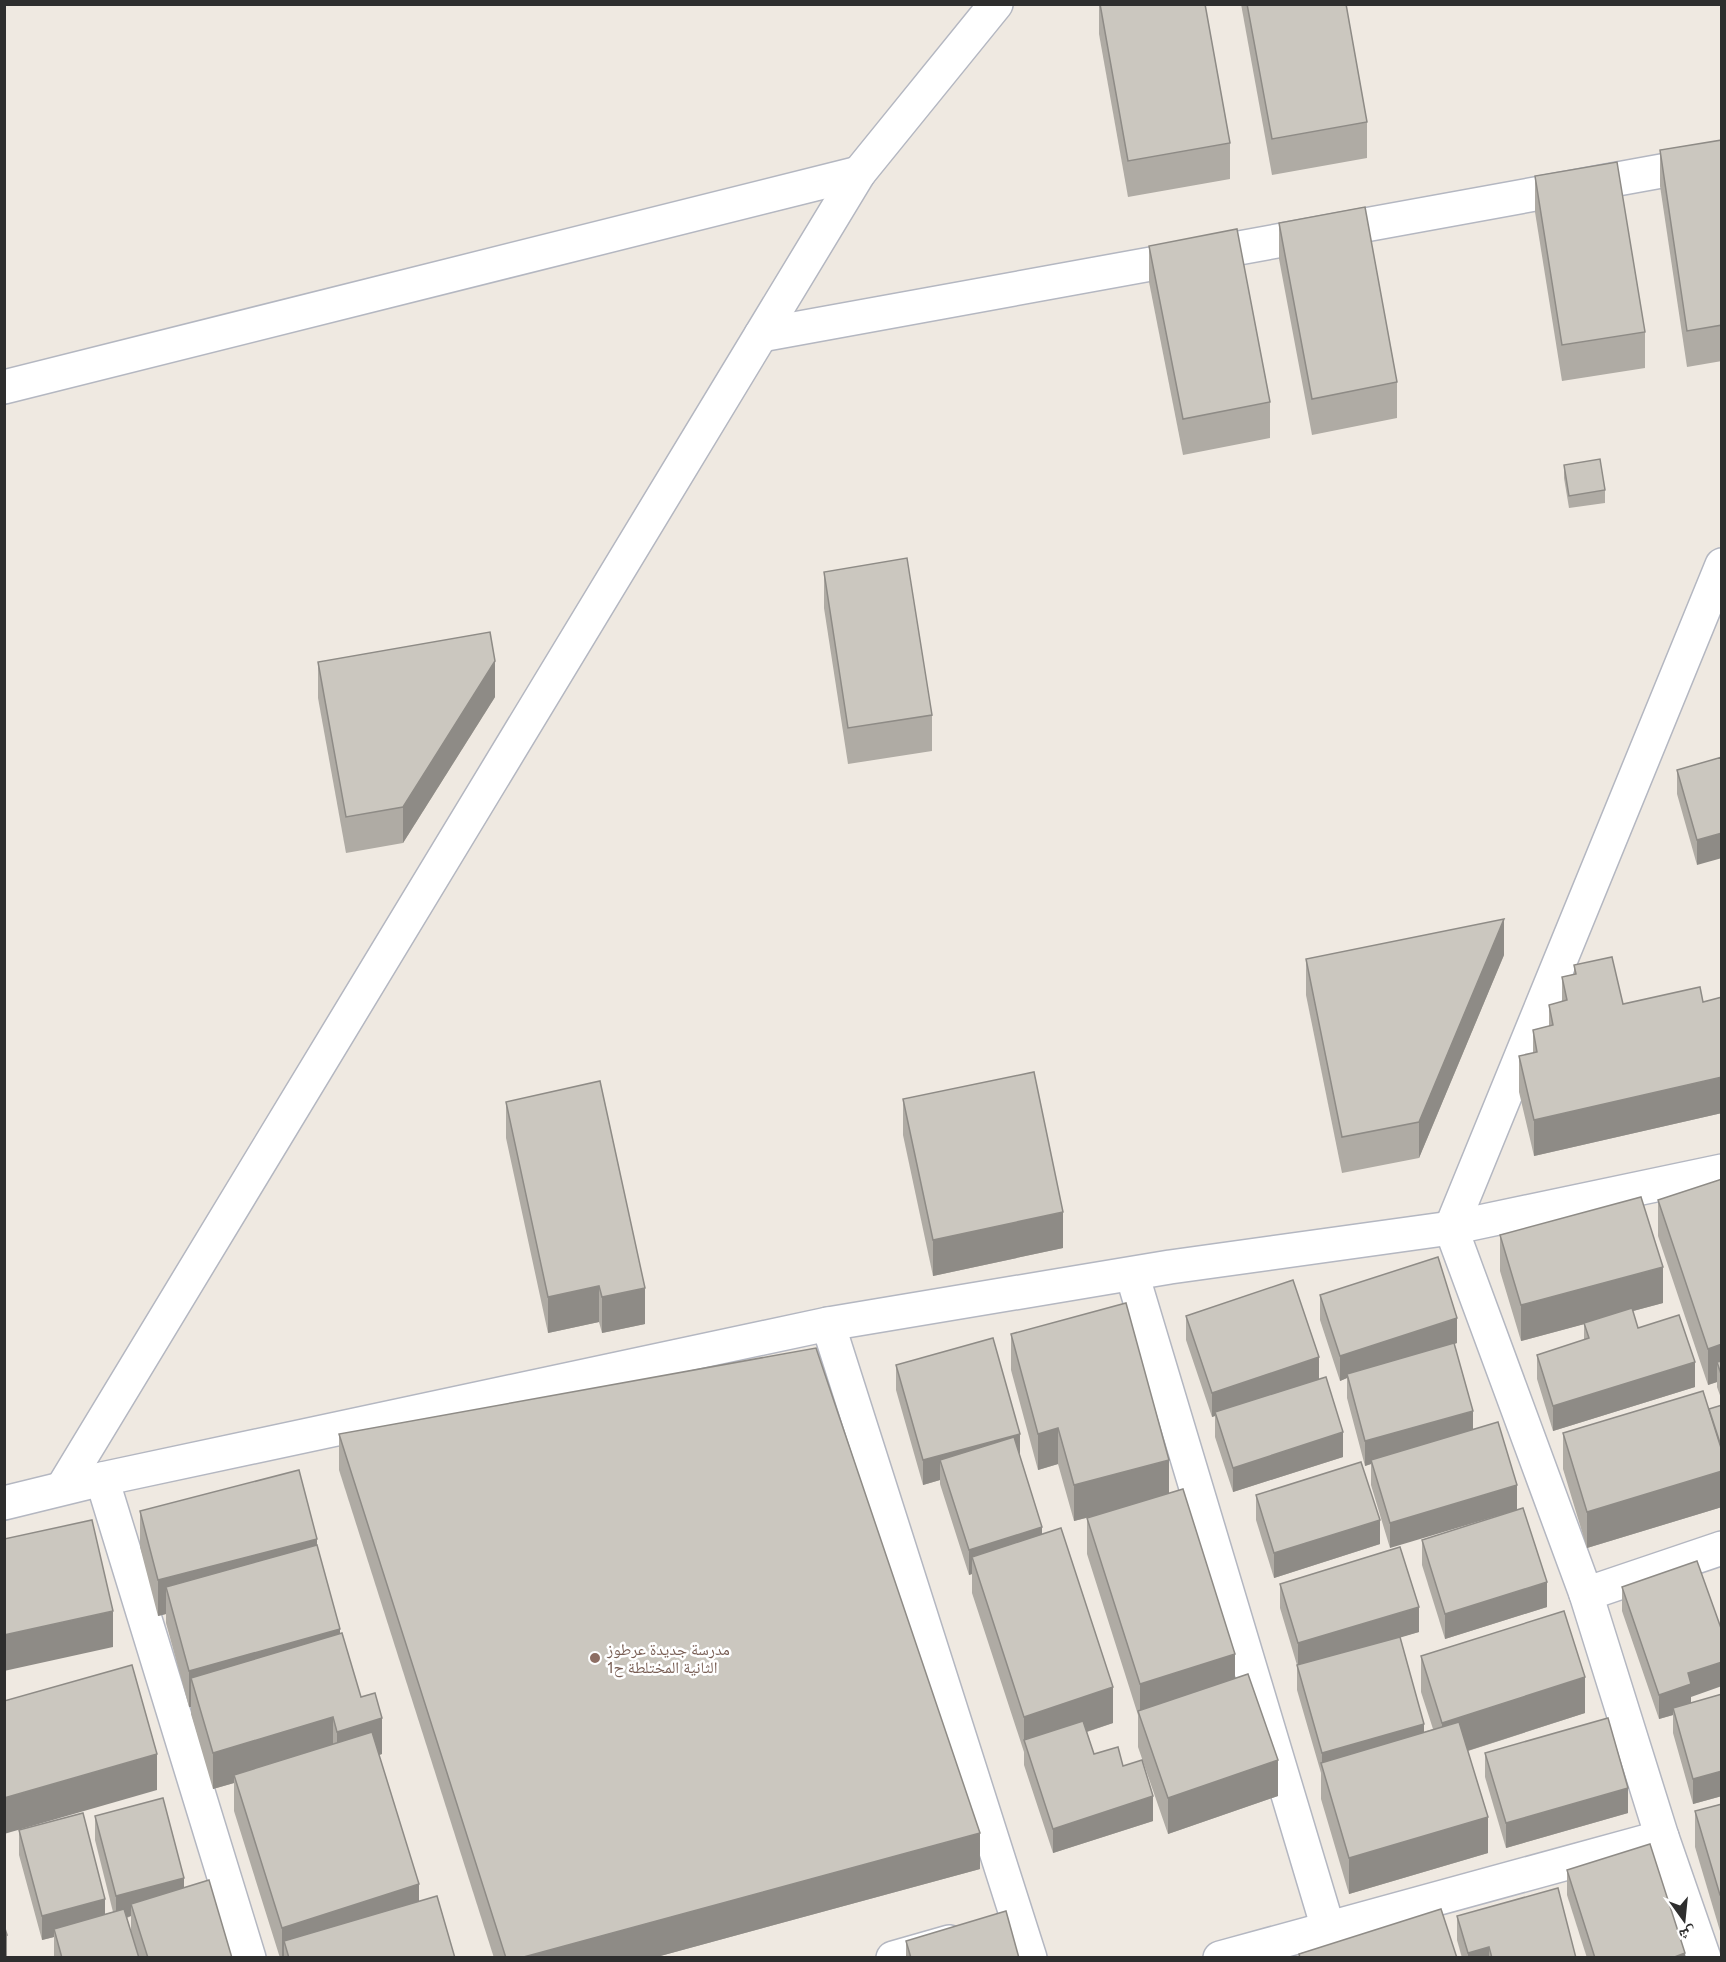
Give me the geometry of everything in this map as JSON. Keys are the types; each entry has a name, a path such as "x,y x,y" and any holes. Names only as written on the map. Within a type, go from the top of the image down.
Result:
{"street":[{"path":"63,1487 859,173 996,4"},
{"path":"761,335 1722,160"},
{"path":"4,387 859,173"},
{"path":"1704,1958 1662,1837 1586,1594 1451,1228 1722,565"},
{"path":"4,1503 63,1487 828,1324 1132,1274 1451,1228 1722,1171"},
{"path":"1132,1274 1328,1928"},
{"path":"828,1324 996,1930 1030,1958"},
{"path":"102,1479 249,1958"},
{"path":"1586,1594 1722,1548"},
{"path":"1220,1958 1662,1837"},
{"path":"893,1958 996,1930"}],"building":[{"path":"1100,4 1205,4 1230,143 1128,161"},
{"path":"1247,4 1346,4 1367,122 1272,139"},
{"path":"1722,140 1722,325 1687,331 1660,150"},
{"path":"1617,162 1645,332 1562,345 1535,176"},
{"path":"1365,207 1397,382 1312,399 1279,223"},
{"path":"1237,229 1270,402 1183,419 1149,246"},
{"path":"1600,459 1605,490 1569,496 1564,465"},
{"path":"907,558 932,715 848,728 824,572"},
{"path":"490,632 495,661 403,807 346,817 318,662"},
{"path":"1722,757 1722,833 1697,840 1677,770"},
{"path":"1504,919 1419,1122 1342,1137 1306,959"},
{"path":"1612,957 1623,1004 1700,987 1703,1002 1722,997 1722,1077 1534,1120 1519,1056 1537,1052 1533,1030 1553,1025 1549,1005 1567,1000 1562,977 1576,974 1574,965"},
{"path":"1034,1072 1063,1212 933,1240 903,1099"},
{"path":"600,1081 645,1288 602,1297 599,1286 548,1297 506,1102"},
{"path":"1722,1179 1722,1344 1708,1349 1658,1200"},
{"path":"1641,1197 1663,1267 1521,1305 1500,1235"},
{"path":"1438,1257 1457,1318 1340,1356 1320,1295"},
{"path":"1293,1280 1319,1357 1212,1393 1186,1316"},
{"path":"1126,1303 1169,1460 1074,1485 1058,1428 1038,1434 1011,1334"},
{"path":"1632,1308 1638,1328 1679,1315 1695,1362 1553,1406 1537,1355 1589,1338 1584,1323"},
{"path":"993,1338 1020,1434 923,1460 896,1365"},
{"path":"1454,1343 1473,1411 1365,1441 1347,1374"},
{"path":"816,1348 980,1833 520,1958 506,1958 339,1434"},
{"path":"1722,1361 1722,1377 1717,1362"},
{"path":"1326,1377 1343,1432 1233,1468 1215,1412"},
{"path":"1703,1391 1722,1451 1722,1471 1587,1512 1563,1433"},
{"path":"1722,1405 1722,1449 1709,1409"},
{"path":"1498,1422 1517,1485 1390,1523 1371,1460"},
{"path":"1014,1437 1042,1527 969,1550 940,1460"},
{"path":"1361,1462 1380,1520 1274,1553 1256,1495"},
{"path":"299,1470 317,1539 158,1580 140,1511"},
{"path":"1183,1489 1235,1654 1140,1684 1087,1518"},
{"path":"1523,1508 1547,1582 1445,1614 1422,1540"},
{"path":"92,1520 113,1611 4,1635 4,1539"},
{"path":"1061,1528 1113,1687 1024,1717 972,1557"},
{"path":"317,1545 340,1629 189,1671 166,1587"},
{"path":"1400,1547 1419,1607 1298,1643 1280,1584"},
{"path":"1697,1561 1722,1631 1722,1662 1688,1673 1691,1684 1659,1695 1622,1587"},
{"path":"1564,1611 1585,1677 1442,1723 1421,1656"},
{"path":"342,1633 361,1697 375,1693 382,1718 337,1732 333,1717 213,1753 191,1678"},
{"path":"1400,1637 1424,1724 1322,1753 1297,1665"},
{"path":"132,1665 157,1754 4,1798 4,1701"},
{"path":"1248,1674 1278,1760 1168,1798 1138,1711"},
{"path":"1722,1694 1722,1771 1693,1779 1673,1708"},
{"path":"1608,1718 1628,1788 1506,1823 1485,1753"},
{"path":"1083,1721 1094,1754 1118,1747 1123,1766 1142,1760 1153,1796 1053,1829 1024,1740"},
{"path":"1459,1722 1488,1817 1349,1858 1321,1763"},
{"path":"372,1732 419,1884 282,1928 234,1775"},
{"path":"163,1798 184,1878 116,1896 95,1816"},
{"path":"1722,1804 1722,1895 1720,1895 1695,1811"},
{"path":"83,1813 105,1899 42,1916 19,1830"},
{"path":"1650,1844 1685,1953 1672,1958 1595,1958 1567,1870"},
{"path":"209,1880 232,1958 148,1958 131,1904"},
{"path":"1558,1888 1576,1958 1492,1958 1489,1947 1468,1953 1457,1916"},
{"path":"437,1896 455,1958 289,1958 284,1941"},
{"path":"124,1909 139,1958 62,1958 54,1929"},
{"path":"1441,1909 1457,1958 1300,1958 1299,1954"},
{"path":"1006,1911 1019,1958 911,1958 906,1941"}],"place":[{"name":"مدرسة جديدة عرطوز الثانية المختلطة ح1","path":"595,1658"}]}
